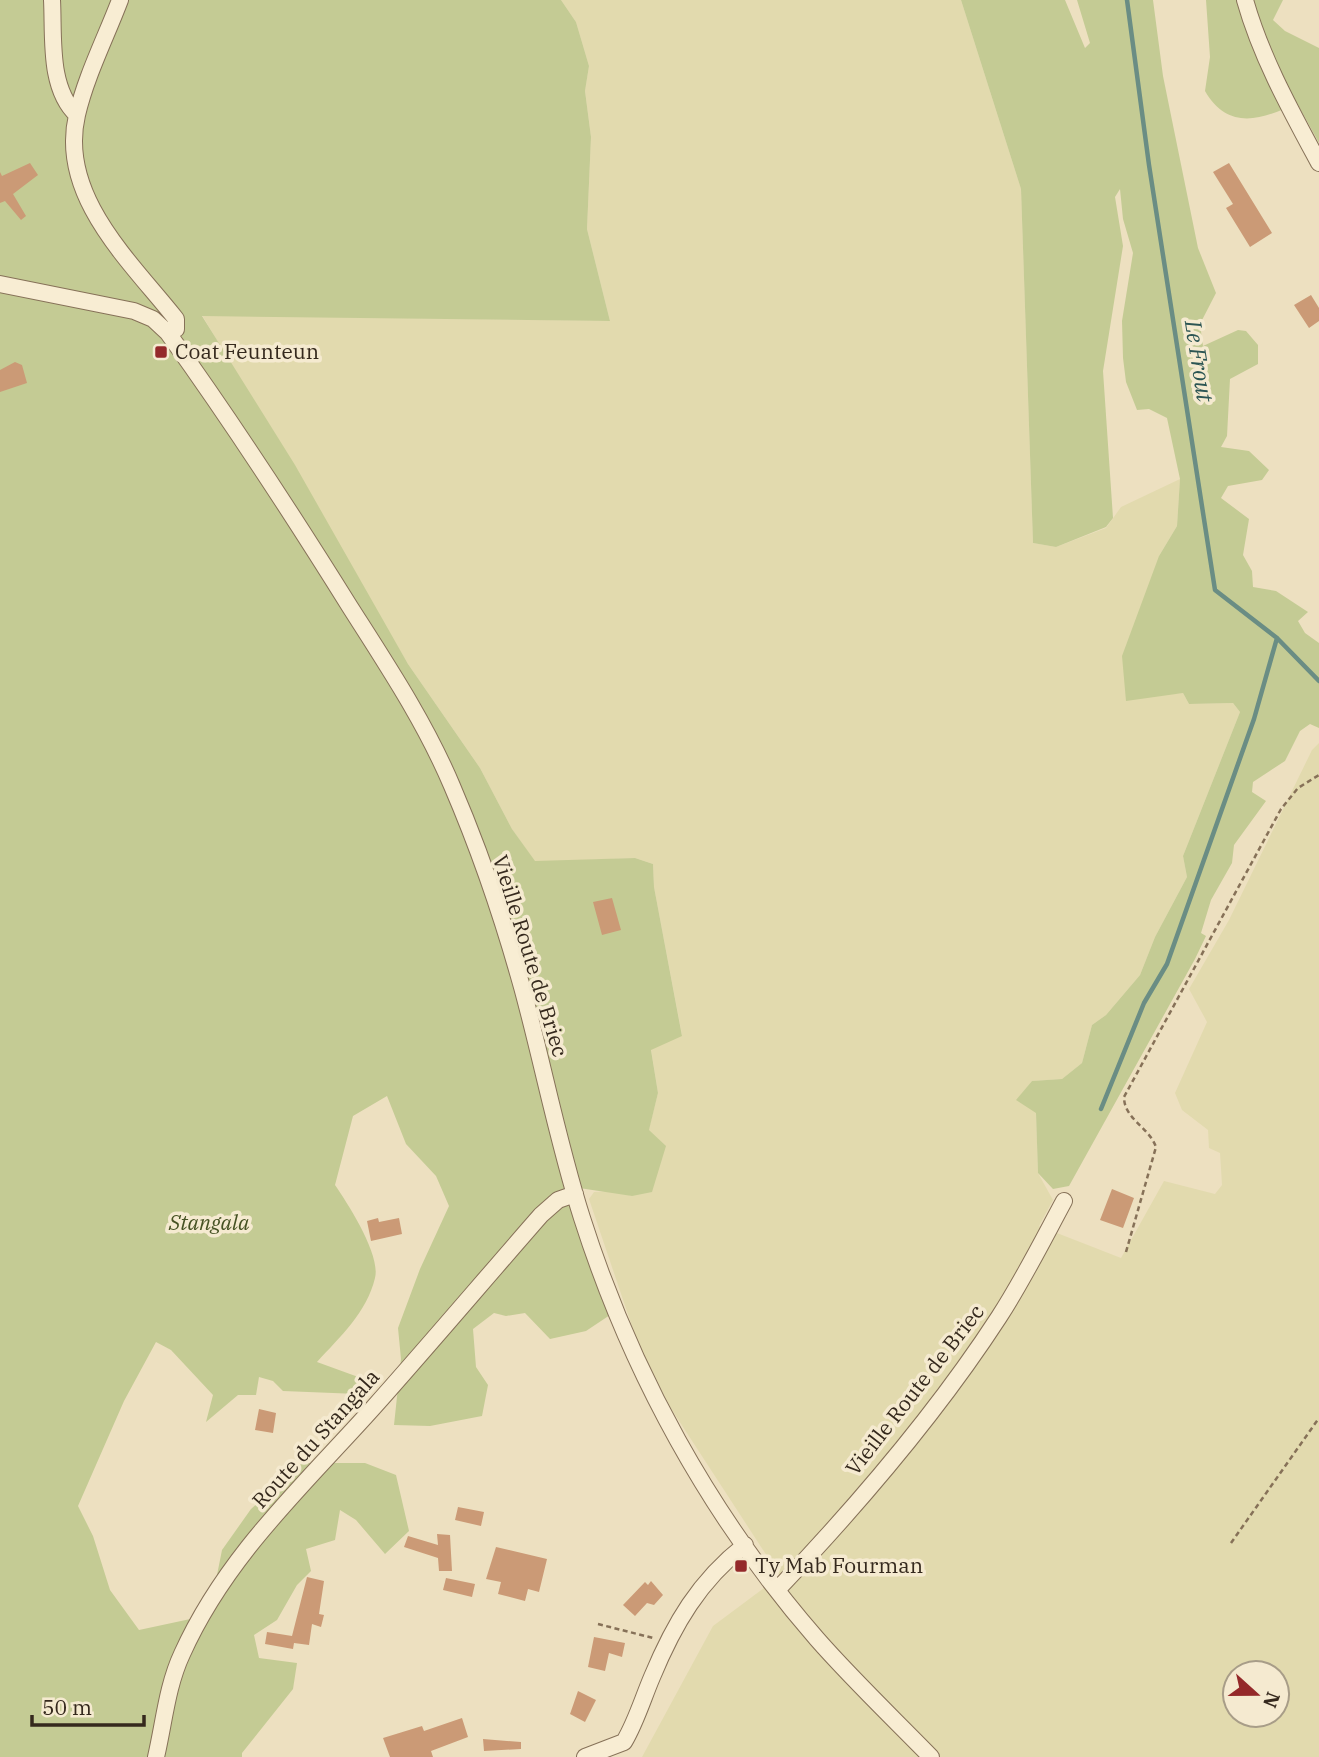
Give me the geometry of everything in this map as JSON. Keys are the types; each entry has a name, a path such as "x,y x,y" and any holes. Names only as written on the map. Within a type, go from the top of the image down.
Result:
{"street":[{"path":"52,0 54,56 59,84 67,103 77,115"},
{"path":"120,0 77,115 75,158 80,184 141,279 176,319 176,329 168,333"},
{"path":"1245,0 1269,65 1319,163"},
{"name":"Vieille Route de Briec","path":"0,284 134,311 153,319 168,333 257,463 382,656 424,727 451,783 502,918 575,1194 621,1327 645,1381 688,1458 777,1590 835,1659 931,1757"},
{"name":"Route du Stangala","path":"156,1757 178,1662 199,1619 237,1560 272,1516 374,1407 541,1215 558,1200 575,1194"},
{"name":"Vieille Route de Briec","path":"777,1590 900,1449 967,1362 999,1317 1064,1201"},
{"path":"585,1757 624,1742 669,1642 697,1590 717,1568 745,1545"}],"path":[{"path":"1126,1252 1156,1155 1153,1139 1146,1128 1126,1111 1124,1097 1281,809 1298,788 1319,775"},
{"path":"1231,1543 1319,1418"},
{"path":"598,1624 669,1642"}],"shaded area":[{"path":"561,0 961,0 1021,189 1033,543 1056,547 1106,528 1121,507 1180,479 1177,526 1159,556 1169,694 1183,693 1189,704 1233,703 1240,712 1183,856 1187,877 1155,937 1140,975 1106,1015 1092,1025 1082,1063 1062,1079 1032,1081 1017,1100 1036,1112 1038,1173 1053,1200 1039,1226 1121,1258 1164,1181 1215,1194 1222,1185 1220,1153 1209,1148 1208,1130 1182,1110 1175,1093 1207,1022 1189,989 1229,920 1312,750 1319,743 1319,1757 642,1757 713,1626 780,1576 670,1407 638,1344 589,1199 594,1192 612,1191 632,1196 658,1093 651,1049 682,1035 654,887 653,864 635,858 535,862 512,829 480,768 408,664 202,315 610,321 587,229 591,137 585,91 589,66 576,22"}],"green space":[{"name":"Stangala","path":"0,0 561,0 576,22 589,66 585,91 591,137 587,229 610,321 202,316 295,465 408,664 480,768 512,829 535,861 635,858 653,864 654,887 682,1036 651,1050 658,1093 649,1130 666,1146 652,1192 632,1196 566,1186 610,1315 586,1331 550,1339 525,1313 506,1316 494,1313 473,1329 476,1367 488,1385 482,1416 430,1426 394,1425 401,1359 398,1328 420,1269 449,1206 436,1176 406,1144 387,1096 353,1116 335,1185 368,1243 376,1268 375,1278 359,1313 317,1362 361,1378 358,1394 283,1391 273,1381 259,1377 256,1395 238,1395 206,1422 213,1395 171,1350 156,1342 124,1401 78,1506 93,1536 110,1590 139,1630 209,1615 222,1550 251,1509 302,1463 365,1463 396,1475 409,1531 385,1554 356,1520 340,1510 335,1540 306,1549 311,1571 297,1585 277,1620 254,1635 259,1658 297,1663 293,1689 242,1753 242,1757 0,1757"},
{"path":"961,0 1065,0 1085,48 1090,43 1077,0 1153,0 1163,76 1198,248 1216,293 1200,324 1203,346 1238,330 1246,331 1258,345 1258,364 1230,379 1227,436 1221,447 1249,451 1269,470 1262,480 1228,486 1221,498 1249,519 1243,555 1252,571 1253,587 1276,591 1308,612 1298,621 1305,633 1319,643 1319,728 1310,724 1300,731 1285,761 1253,782 1252,792 1266,801 1234,845 1232,863 1211,900 1201,933 1206,936 1195,959 1069,1186 1053,1189 1038,1173 1036,1113 1016,1100 1032,1081 1062,1079 1082,1063 1092,1025 1106,1015 1140,975 1155,937 1187,877 1183,856 1240,712 1233,703 1189,704 1183,693 1126,701 1122,656 1159,556 1177,526 1180,479 1167,418 1149,409 1137,410 1126,382 1122,321 1133,253 1123,219 1120,189 1115,197 1123,246 1103,371 1113,518 1106,527 1056,547 1033,543 1021,189"},
{"path":"1206,0 1283,0 1273,20 1285,31 1319,48 1319,143 1297,103 1271,114 1246,118 1235,117 1214,104 1205,91 1210,57"}],"building":[{"path":"30,163 38,175 13,194 26,216 21,220 5,201 0,203 0,172 2,176"},
{"path":"1229,163 1272,233 1250,247 1226,208 1233,204 1213,172"},
{"path":"1311,295 1319,308 1319,321 1309,328 1294,305"},
{"path":"15,362 22,365 27,383 0,392 0,370"},
{"path":"612,898 621,930 602,935 593,902"},
{"path":"1112,1189 1134,1198 1123,1228 1100,1220"},
{"path":"378,1218 379,1222 399,1218 402,1234 371,1241 367,1221"},
{"path":"259,1409 276,1413 273,1433 255,1430"},
{"path":"458,1507 484,1512 481,1526 455,1520"},
{"path":"437,1534 450,1535 452,1571 439,1571 438,1558 404,1547 408,1536 438,1545"},
{"path":"496,1547 547,1559 539,1592 528,1589 525,1601 498,1594 501,1582 486,1579"},
{"path":"307,1577 324,1581 319,1614 324,1615 321,1627 312,1624 309,1645 294,1643 293,1649 265,1644 267,1632 292,1636"},
{"path":"446,1578 475,1584 472,1597 443,1590"},
{"path":"651,1581 663,1595 654,1605 647,1603 635,1616 623,1605 645,1582 648,1585"},
{"path":"594,1637 625,1643 622,1657 609,1653 605,1671 588,1667"},
{"path":"578,1691 596,1700 585,1722 570,1714"},
{"path":"462,1718 468,1737 431,1751 433,1757 390,1757 383,1738 422,1726 424,1731"},
{"path":"483,1739 521,1742 521,1749 484,1751"}],"waterway":[{"name":"Le Frout","path":"1127,0 1149,165 1215,590 1277,638 1319,681"},
{"path":"1101,1109 1144,1003 1167,964 1254,719 1277,638"}],"place":[{"name":"Coat Feunteun","path":"161,352"},
{"name":"Ty Mab Fourman","path":"741,1566"}]}
